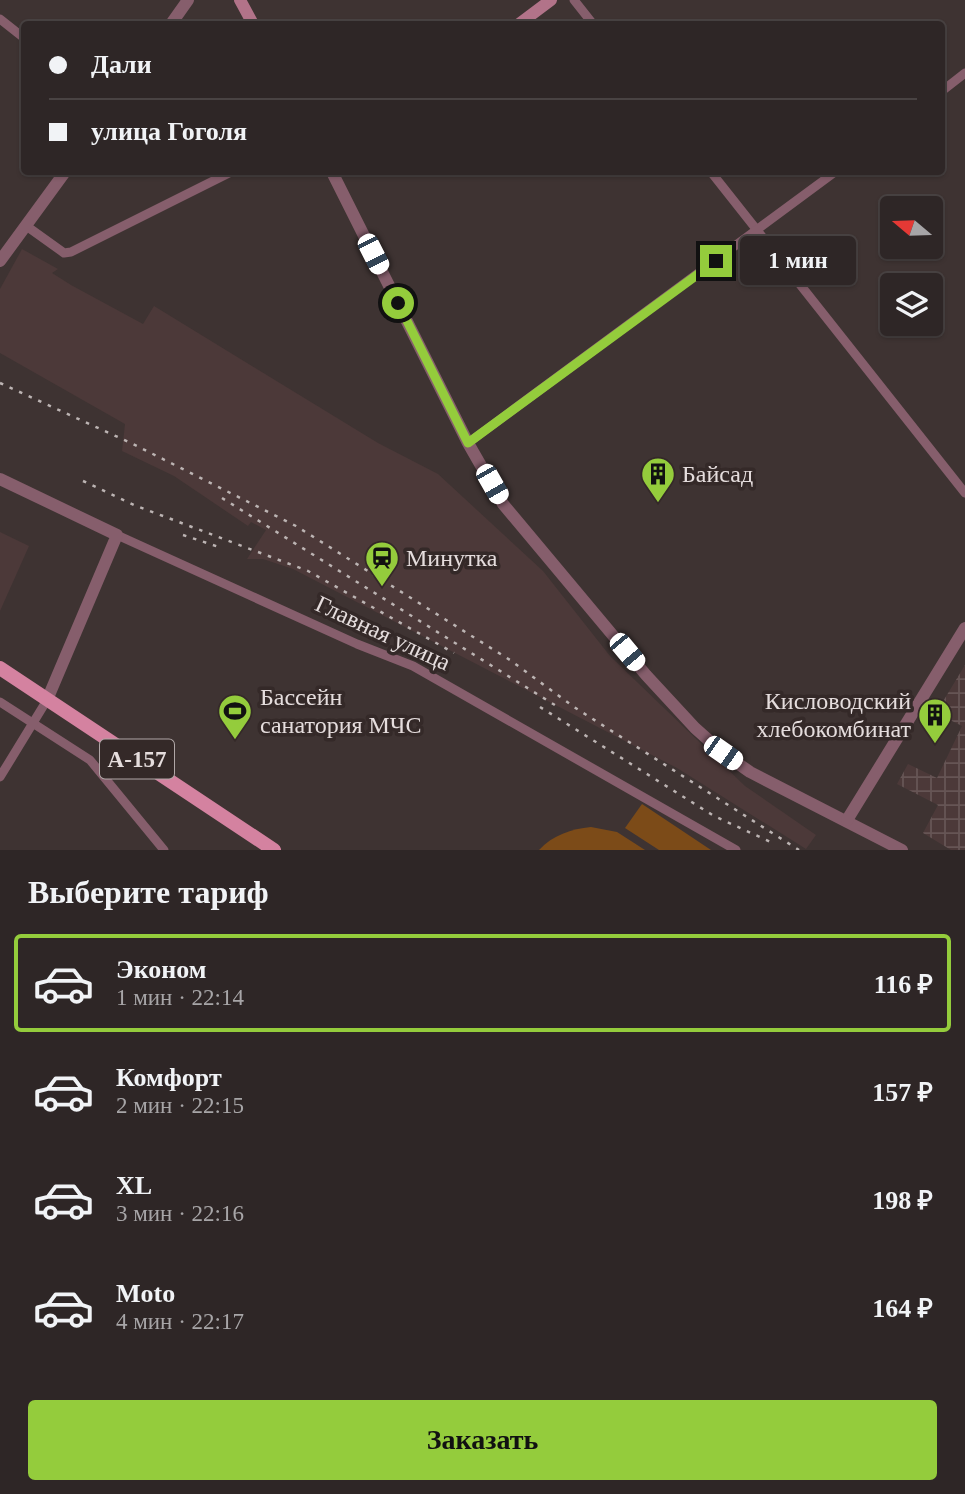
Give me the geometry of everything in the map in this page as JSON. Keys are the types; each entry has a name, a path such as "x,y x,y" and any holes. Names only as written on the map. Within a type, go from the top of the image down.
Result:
{"main road":[{"path":"240,0 251,21"},
{"path":"523,21 551,0"},
{"name":"А-157","path":"0,668 274,850"}],"street":[{"path":"173,21 188,0"},
{"path":"573,0 590,21"},
{"path":"0,19 21,36"},
{"path":"945,88 965,73"},
{"path":"0,261 63,175"},
{"path":"25,225 64,253 71,252 225,175"},
{"path":"334,175 468,443 503,504 646,675 695,728 750,772 902,850"},
{"path":"713,175 965,493"},
{"path":"468,443 831,175"},
{"name":"Главная улица","path":"0,479 356,644 413,666 736,850"},
{"path":"0,777 47,700 117,534"},
{"path":"847,820 965,628"},
{"path":"0,702 90,760 164,850"}],"shaded area":[{"path":"22,249 58,269 52,273 71,285 143,324 154,306 378,443 438,474 543,571 610,656 745,786 816,835 806,849 677,768 293,569 263,559 247,559 266,530 251,522 248,526 174,476 122,451 125,424 0,353 0,289"},
{"path":"0,532 29,546 0,611"},
{"name":"Кисловодский хлебокомбинат","path":"965,665 965,850 951,850 923,833 938,805 897,784 908,764 937,778 962,726 936,713"},
{"path":"642,804 711,850 659,850 625,828"},
{"path":"591,827 617,832 645,850 539,850 550,840 563,834"}],"railway":[{"path":"0,383 133,444 296,526 510,660 574,707 799,850"},
{"path":"83,481 134,505 308,571 454,653"},
{"path":"222,498 558,707"},
{"path":"183,535 219,547"},
{"path":"540,707 714,816 775,844"}],"place":[{"name":"Байсад","path":"658,504"},
{"name":"Минутка","path":"382,588"},
{"name":"Бассейн санатория МЧС","path":"235,741"},
{"name":"Кисловодский хлебокомбинат","path":"935,745"}],"route":[{"path":"398,303 468,443 716,261"}]}
